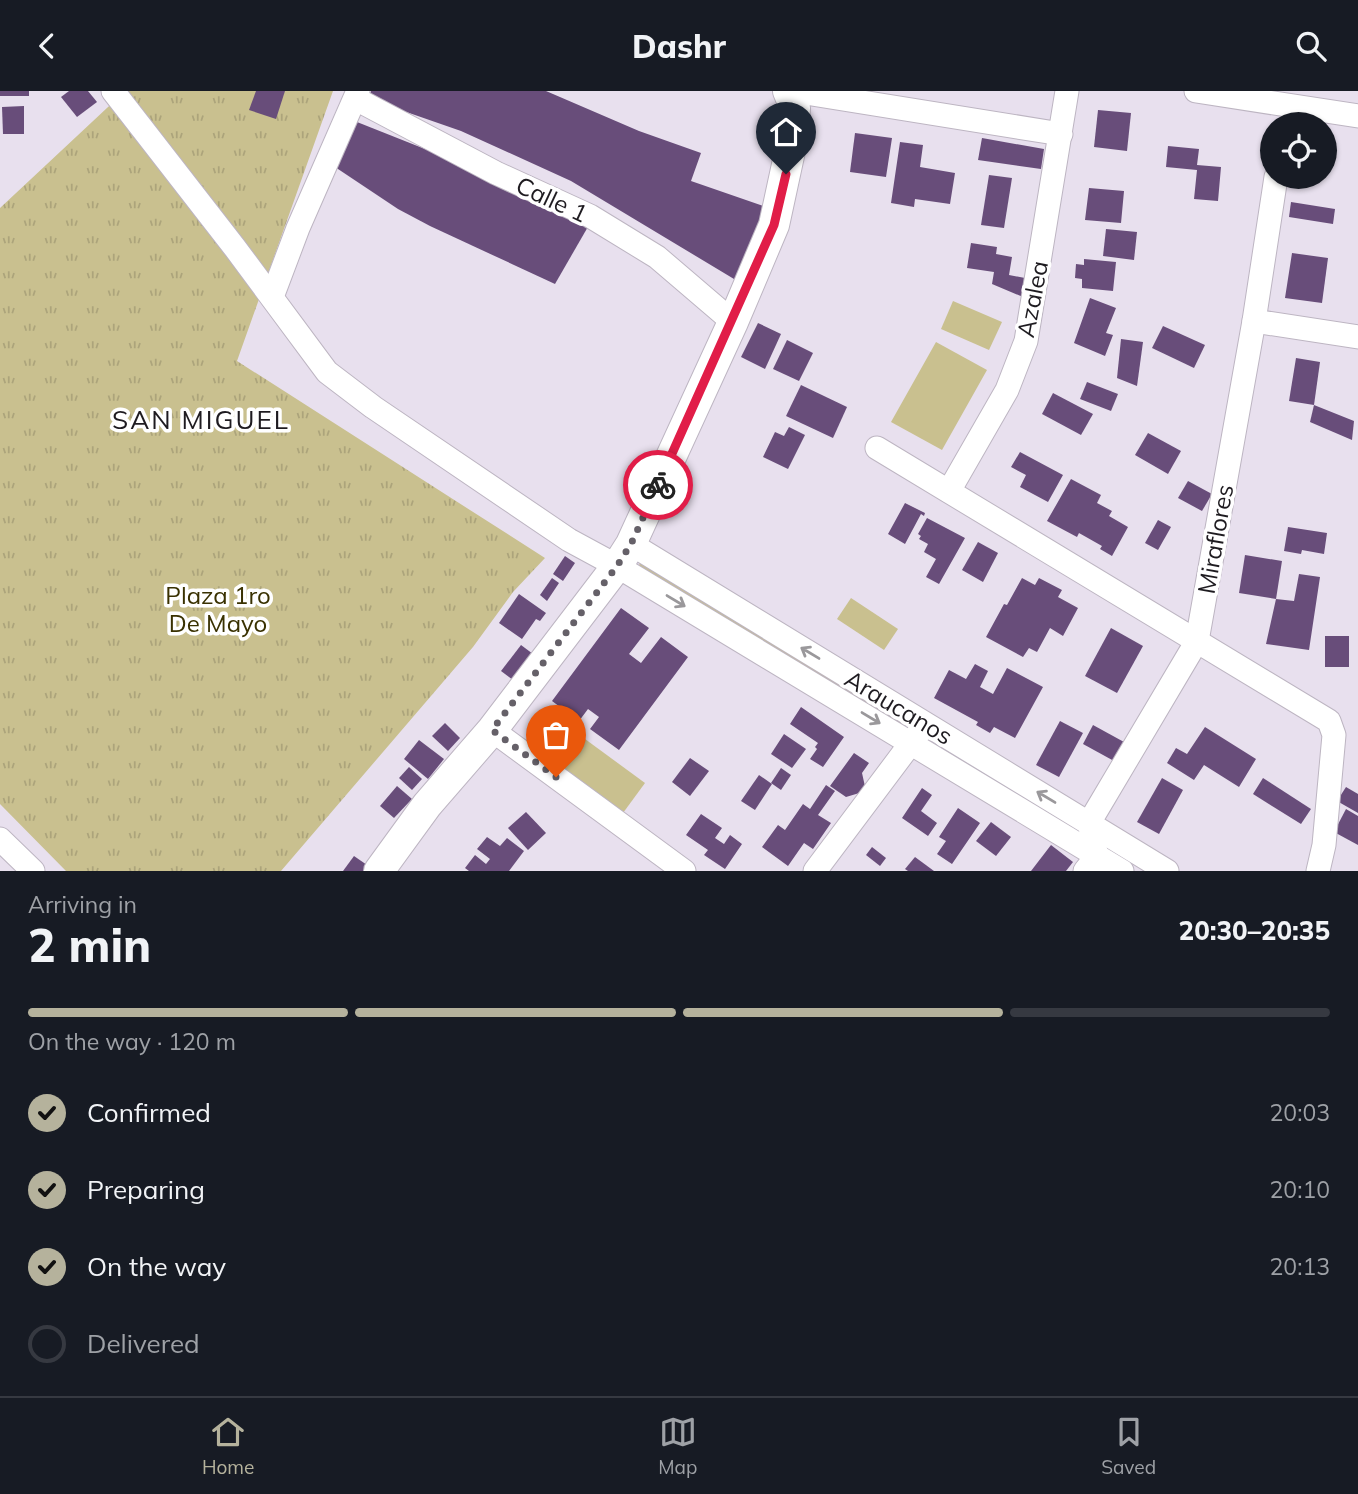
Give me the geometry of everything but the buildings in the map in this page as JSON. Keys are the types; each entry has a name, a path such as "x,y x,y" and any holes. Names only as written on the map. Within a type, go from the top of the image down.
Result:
{"main road":[{"path":"379,871 427,805 492,730 624,555 733,322 774,225 786,174 794,108 788,91"}],"street":[{"name":"Araucanos","path":"113,91 327,372 373,407 569,540 624,555 919,733 1089,823 1167,871"},
{"path":"793,91 1061,134"},
{"name":"Azalea","path":"949,491 1007,390 1026,341 1067,91"},
{"path":"1196,91 1358,116"},
{"path":"272,297 298,228 357,95"},
{"name":"Calle 1","path":"357,95 496,173 590,216 657,257 733,322"},
{"name":"Miraflores","path":"1089,823 1197,641 1254,321 1274,189"},
{"path":"1254,321 1358,337"},
{"path":"877,447 1329,721 1334,735 1324,845 1318,871"},
{"path":"492,730 684,871"},
{"name":"Araucanos","path":"919,733 1091,863 1122,871"},
{"path":"814,871 919,733"},
{"path":"1089,823 1091,863"},
{"path":"0,839 33,871"}],"green space":[{"name":"Plaza 1ro De Mayo","path":"123,91 333,91 237,361 545,558 513,592 473,647 281,871 66,871 0,804 0,208"},
{"path":"953,301 1002,322 989,350 941,329"},
{"path":"936,342 987,370 942,450 891,422"},
{"path":"640,562 907,724 903,727 639,566"},
{"path":"851,598 898,629 884,650 837,619"},
{"path":"585,739 645,783 623,813 563,769"}],"way so far":[{"path":"556,777 492,730 617,566 631,544 658,485"}],"district":[{"name":"SAN MIGUEL","path":"201,419"}],"route":[{"path":"658,485 774,225 786,174"}]}
